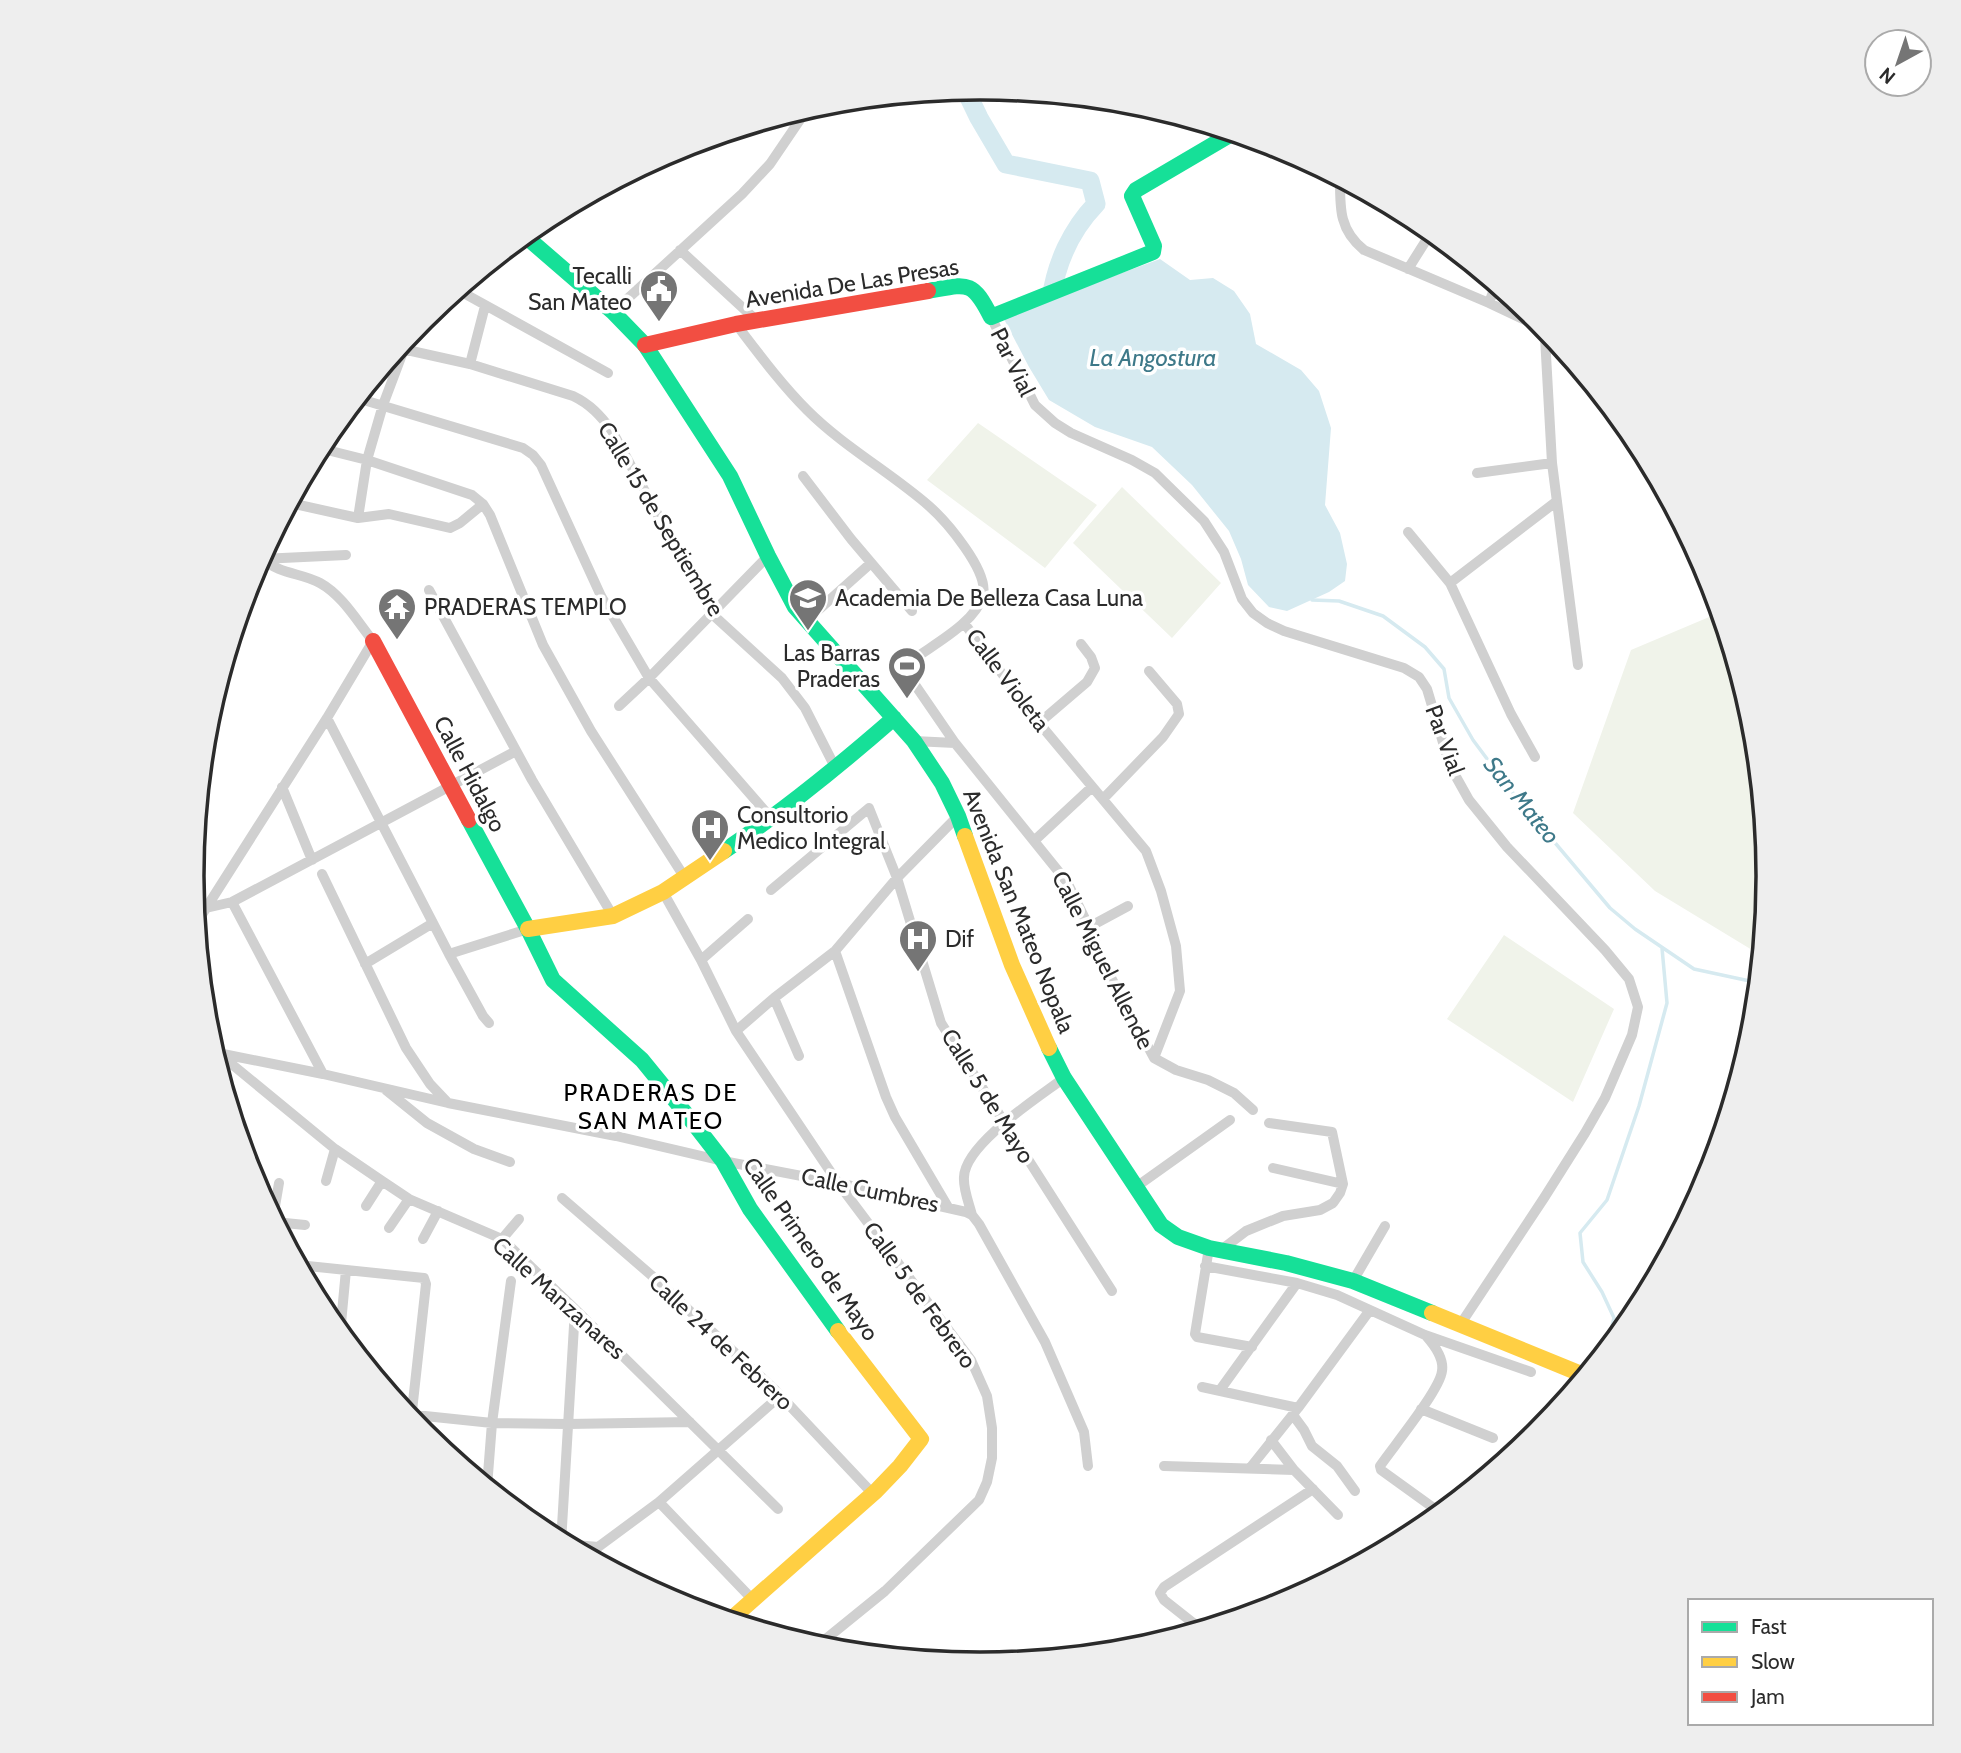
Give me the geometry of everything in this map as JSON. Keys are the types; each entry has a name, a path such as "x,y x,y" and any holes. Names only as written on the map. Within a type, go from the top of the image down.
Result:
{"main road":[{"path":"991,317 1153,252 1154,246 1132,196 1136,190 1223,139"},
{"name":"Avenida San Mateo Nopala","path":"533,243 645,345 730,476 785,591 806,621 914,741 942,783 958,816 1032,1016 1064,1078 1161,1224 1178,1237 1215,1249 1286,1263 1353,1281 1578,1373"},
{"name":"Avenida De Las Presas","path":"645,345 756,320 961,285 977,292 991,317"},
{"name":"Calle Hidalgo","path":"373,641 528,929"},
{"path":"528,929 613,916 663,892 772,820 894,718"},
{"name":"Calle Primero de Mayo","path":"528,929 553,980 642,1060 723,1161 750,1209 826,1316 921,1439 913,1452 873,1494"},
{"path":"737,1614 818,1546 873,1494"}],"street":[{"path":"613,313 742,194 770,164 799,122"},
{"path":"1340,189 1345,229 1353,241 1364,250 1520,317"},
{"path":"1408,269 1426,241"},
{"path":"680,250 756,320"},
{"path":"1489,303 1493,293"},
{"path":"466,295 608,373"},
{"path":"409,351 470,364 485,306"},
{"name":"Par Vial","path":"991,317 1035,405 1071,433 1155,473 1181,497 1204,522 1224,552 1242,599 1253,613 1283,631 1404,668 1419,677 1427,689 1450,765 1469,800 1507,847 1629,979 1638,1007 1632,1035 1605,1098 1558,1176 1460,1325"},
{"name":"Calle Violeta","path":"736,324 776,376 809,412 930,507 961,541 979,570 984,592 977,608 964,623 1039,723 1146,851 1161,891 1176,946 1180,991 1154,1058"},
{"path":"1545,344 1552,463 1578,665"},
{"name":"Calle 15 de Septiembre","path":"470,364 586,402 612,430 712,614 782,678 805,708 836,769"},
{"path":"358,518 367,460 396,366"},
{"path":"367,401 523,448 533,455 541,465 601,596 649,678 772,820"},
{"path":"331,451 367,460 472,495 483,504 490,514 543,645 591,731 685,878"},
{"path":"1478,473 1552,463"},
{"path":"803,476 912,611"},
{"path":"1450,583 1557,501"},
{"path":"299,505 358,518 389,514 450,528 483,504"},
{"path":"1408,532 1450,583 1511,714 1535,757"},
{"path":"272,559 346,555"},
{"path":"619,706 768,556"},
{"path":"806,621 871,563"},
{"path":"206,908 373,641 328,588 270,564"},
{"path":"429,590 516,751 613,916"},
{"name":"Calle Miguel Allende","path":"964,623 914,659 909,666 909,676 955,743 1067,882 1107,971 1154,1058 1176,1070 1208,1080 1234,1093 1253,1110"},
{"path":"1039,723 1087,682 1095,668 1081,644"},
{"path":"1103,799 1163,737 1178,714 1177,704 1149,671"},
{"path":"327,718 449,954 489,1023"},
{"path":"914,741 955,743"},
{"path":"206,908 232,902 516,751"},
{"path":"282,787 312,860"},
{"path":"1035,840 1092,788"},
{"name":"Calle 5 de Mayo","path":"771,890 869,808 897,878 941,1023 1112,1291"},
{"path":"736,1031 835,951 897,878 958,816"},
{"path":"323,874 406,1048 430,1084 448,1103"},
{"name":"Calle 5 de Febrero","path":"663,892 736,1031 838,1183 971,1360 987,1396 992,1428 992,1458 987,1482 979,1500 885,1591 827,1638"},
{"path":"232,902 323,1074"},
{"path":"1089,927 1128,906"},
{"path":"701,960 748,919"},
{"path":"365,964 433,923"},
{"path":"449,954 528,929"},
{"path":"835,951 886,1097 948,1207"},
{"path":"774,998 799,1056"},
{"name":"Calle Cumbres","path":"224,1052 448,1103 838,1183 948,1207 972,1215"},
{"name":"Calle Manzanares","path":"226,1059 335,1149 382,1181 410,1199 502,1239 778,1509"},
{"name":"Calle Cumbres","path":"972,1215 964,1178 966,1166 972,1156 1004,1122 1064,1078"},
{"path":"384,1088 427,1123 474,1149 510,1162"},
{"path":"1136,1188 1230,1120"},
{"path":"1252,1347 1197,1337 1195,1334 1205,1266 1215,1249 1247,1231 1283,1216 1320,1210 1333,1203 1343,1184 1332,1132 1269,1123"},
{"path":"326,1181 335,1149"},
{"path":"1273,1168 1343,1184"},
{"path":"366,1206 382,1181"},
{"path":"276,1203 279,1183"},
{"name":"Calle 24 de Febrero","path":"562,1198 651,1275 780,1396 873,1494"},
{"path":"389,1228 410,1199"},
{"path":"423,1239 438,1212"},
{"path":"972,1215 1045,1342 1084,1432 1088,1466"},
{"path":"502,1239 519,1219"},
{"path":"285,1222 305,1225"},
{"path":"1353,1281 1385,1226"},
{"path":"309,1266 424,1278 410,1404"},
{"path":"1205,1266 1297,1283 1337,1295 1425,1335 1531,1372"},
{"path":"342,1317 346,1270"},
{"path":"488,1476 492,1423 511,1281"},
{"path":"1220,1390 1297,1283"},
{"path":"563,1531 575,1309"},
{"path":"1250,1468 1370,1310"},
{"path":"1425,1335 1436,1348 1443,1369 1437,1387 1380,1466 1381,1470 1433,1507"},
{"path":"1202,1387 1295,1411 1312,1446 1337,1466 1355,1491"},
{"path":"594,1550 659,1502 780,1396"},
{"path":"1421,1409 1493,1438"},
{"path":"423,1417 492,1423 690,1422"},
{"path":"1271,1440 1294,1470 1338,1516"},
{"path":"1164,1466 1294,1470"},
{"path":"1194,1623 1164,1600 1160,1593 1164,1587 1313,1489"},
{"path":"659,1502 753,1600"},
{"path":"587,1546 598,1547"}],"shaded area":[{"path":"978,423 1097,505 1045,568 927,480"},
{"path":"1122,487 1221,583 1172,638 1073,543"},
{"path":"1712,616 1731,675 1751,775 1757,876 1754,951 1655,891 1573,813 1631,650"},
{"path":"1504,935 1614,1009 1573,1102 1447,1019"}],"water":[{"name":"La Angostura","path":"1160,259 1190,280 1213,278 1234,291 1250,314 1256,344 1301,370 1319,391 1331,428 1325,505 1340,533 1347,564 1345,581 1329,592 1287,611 1269,607 1248,585 1229,531 1192,485 1152,447 1095,427 1049,400 1004,319 1037,304"}],"waterway":[{"name":"San Mateo","path":"970,100 1006,164 1090,181 1096,204 1079,225 1066,248 1051,299"},
{"name":"San Mateo","path":"1312,600 1339,601 1383,616 1425,647 1444,669 1449,698 1473,740 1508,787 1610,908 1635,929 1694,969 1750,981"},
{"path":"1611,1329 1614,1318 1583,1262 1580,1233 1607,1200 1639,1106 1667,1003 1662,948"}],"traffic: fast":[{"path":"928,291 967,287 979,296 991,317 1153,252 1154,246 1132,196 1136,190 1223,139"},
{"path":"533,243 613,312 645,345 730,476 795,607 914,741 942,783 965,836"},
{"path":"724,851 811,787 894,718"},
{"path":"469,820 553,980 642,1060 695,1125 723,1161 750,1209 838,1331"},
{"path":"1049,1048 1064,1078 1161,1225 1178,1237 1209,1248 1286,1263 1353,1281 1432,1313"}],"traffic: slow":[{"path":"965,836 1012,965 1049,1048"},
{"path":"528,929 613,916 663,892 724,851"},
{"path":"1432,1313 1578,1373"},
{"path":"737,1614 876,1491 921,1439 838,1331"}],"traffic: jam":[{"path":"645,345 736,324 928,291"},
{"path":"373,641 469,820"}],"place":[{"name":"Tecalli San Mateo","path":"659,323"},
{"name":"Academia De Belleza Casa Luna","path":"808,632"},
{"name":"PRADERAS TEMPLO","path":"397,641"},
{"name":"Las Barras Praderas","path":"907,700"},
{"name":"Consultorio Medico Integral","path":"710,862"},
{"name":"Dif","path":"918,973"}],"district":[{"name":"PRADERAS DE SAN MATEO","path":"651,1106"}]}
